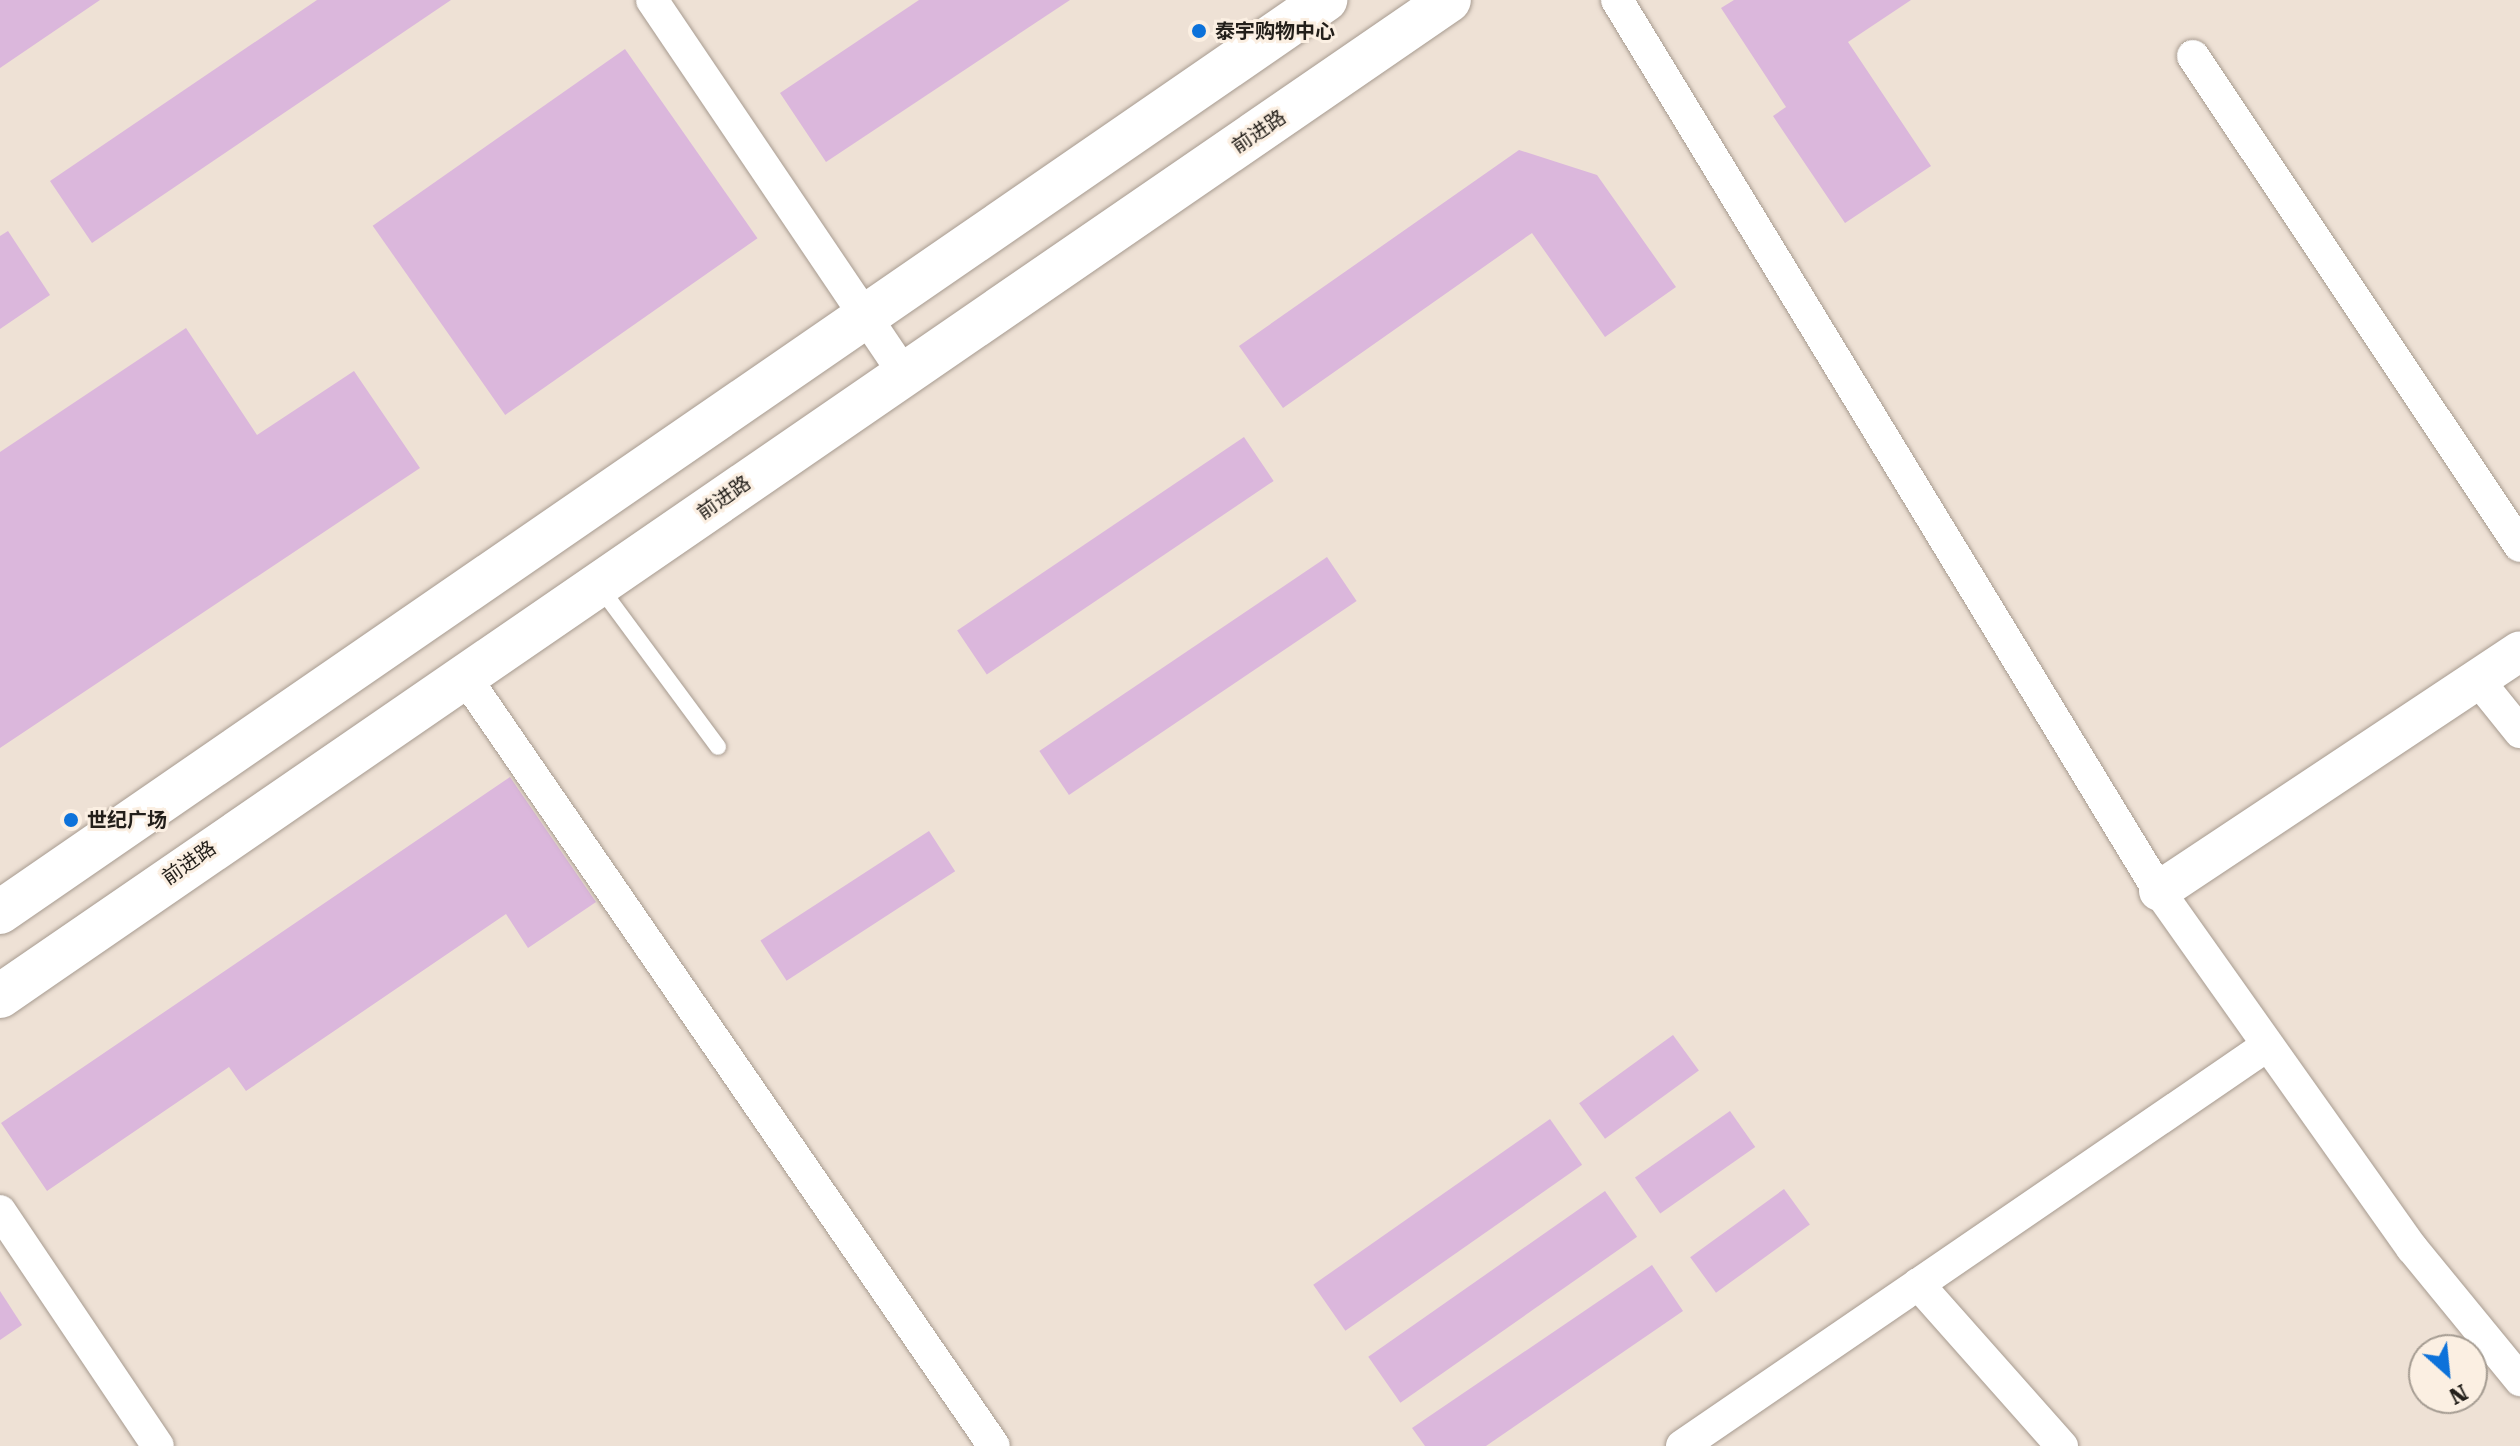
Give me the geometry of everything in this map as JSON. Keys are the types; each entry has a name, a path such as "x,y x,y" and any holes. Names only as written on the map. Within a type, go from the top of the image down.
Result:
{"main road":[{"path":"0,912 1325,0"},
{"name":"前进路","path":"0,996 1449,0"}],"street":[{"path":"652,0 904,374"},
{"path":"1617,0 2159,891 2265,1047 2412,1248 2520,1380"},
{"path":"2193,56 2520,546"},
{"path":"2159,891 2520,651"},
{"path":"465,677 994,1446"},
{"path":"2478,680 2520,732"},
{"path":"1682,1446 2265,1047"},
{"path":"0,1211 158,1446"},
{"path":"1918,1284 2062,1446"}],"lane":[{"path":"598,585 718,747"}],"building":[{"path":"0,0 100,0 0,68"},
{"path":"317,0 451,0 92,243 50,181"},
{"path":"919,0 1070,0 826,162 780,93"},
{"path":"1734,0 1911,0 1848,42 1931,166 1845,223 1773,116 1786,107 1721,8"},
{"path":"625,49 757,238 505,415 373,226"},
{"path":"1519,150 1597,175 1676,287 1605,337 1532,233 1283,408 1239,346"},
{"path":"8,231 50,295 0,329 0,236"},
{"path":"186,328 257,435 354,371 420,468 0,748 0,452"},
{"path":"1244,437 1274,481 987,674 957,630"},
{"path":"1327,557 1357,601 1069,795 1039,751"},
{"path":"510,777 596,902 528,948 506,914 246,1091 229,1067 47,1191 1,1123"},
{"path":"929,831 955,871 787,981 760,940"},
{"path":"1673,1035 1699,1071 1605,1139 1579,1103"},
{"path":"1730,1111 1755,1147 1660,1214 1635,1178"},
{"path":"1550,1119 1582,1165 1345,1331 1313,1285"},
{"path":"1784,1189 1810,1225 1716,1293 1690,1257"},
{"path":"1605,1191 1637,1237 1400,1403 1368,1357"},
{"path":"1652,1265 1683,1311 1486,1446 1425,1446 1412,1428"},
{"path":"0,1291 22,1325 0,1340"}],"place":[{"name":"泰宇购物中心","path":"1199,31"},
{"name":"世纪广场","path":"71,820"}]}
